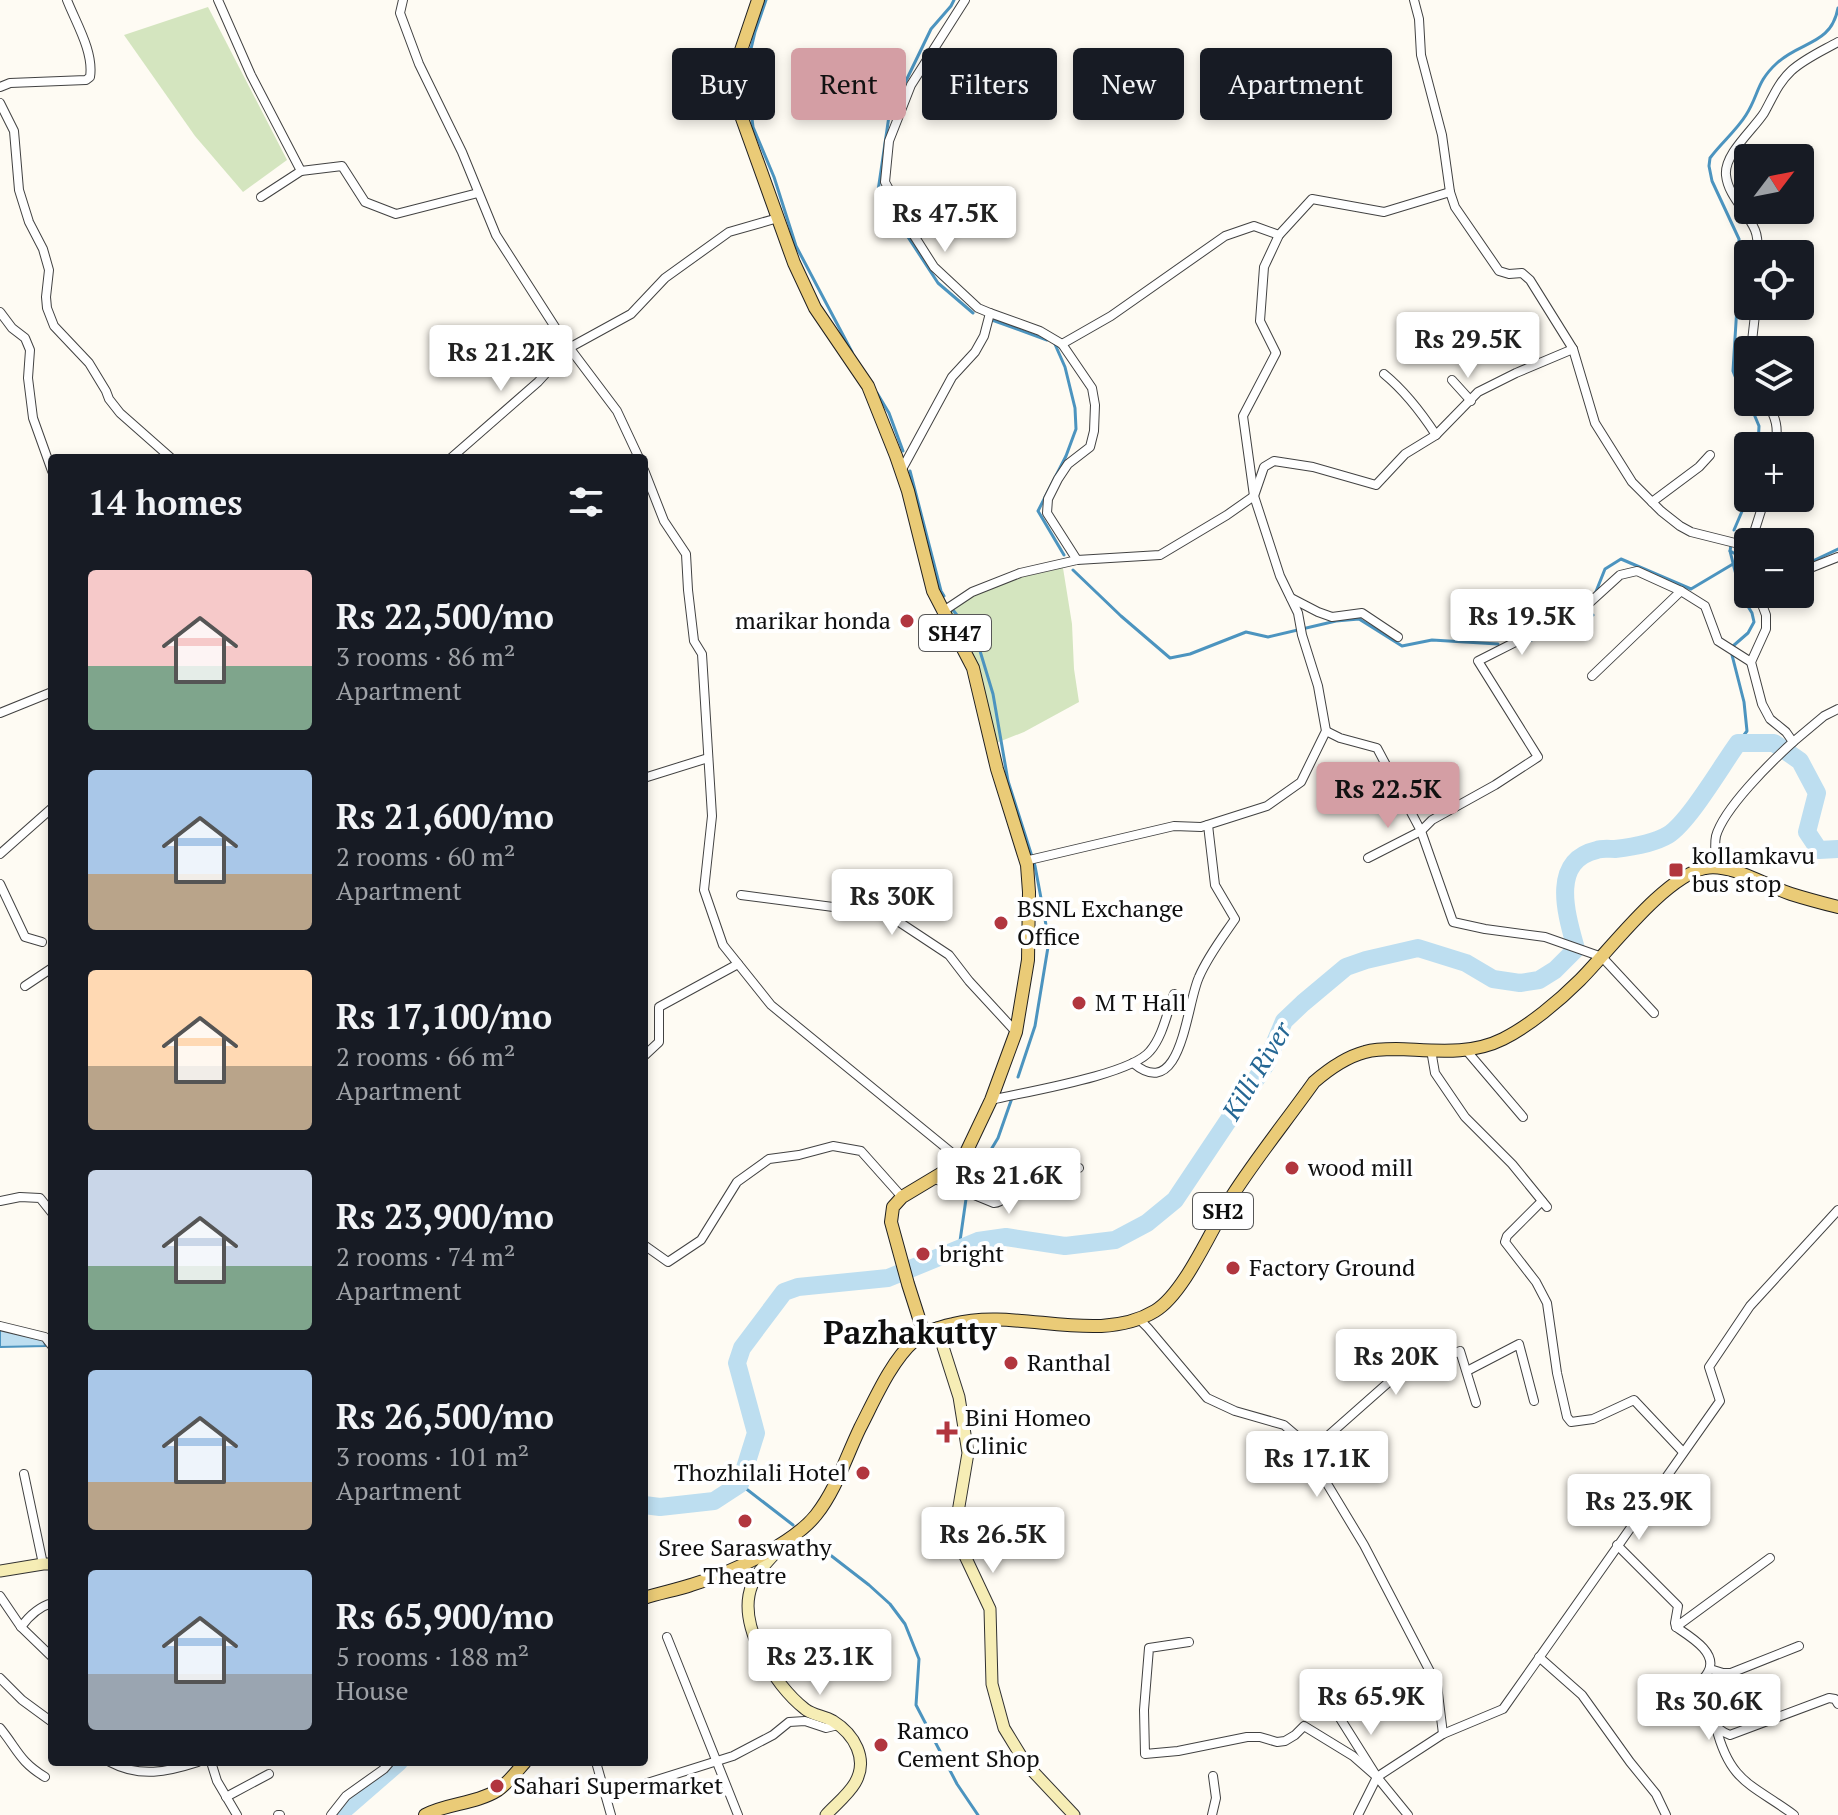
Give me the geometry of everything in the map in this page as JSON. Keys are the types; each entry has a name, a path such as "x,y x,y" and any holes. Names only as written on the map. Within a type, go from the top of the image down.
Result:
{"main road":[{"name":"SH47","path":"758,0 732,77 735,99 794,263 815,308 868,386 901,471 933,591 973,668 997,769 1027,865 1028,960 1016,1032 991,1100 962,1161"},
{"path":"1716,867 1789,894 1838,907"},
{"name":"SH2","path":"648,1597 727,1571 784,1543 802,1530 830,1494 876,1396 896,1363 924,1334 962,1321 986,1319 1098,1327 1119,1325 1158,1309 1175,1293 1232,1195 1314,1082 1330,1069 1367,1051 1466,1050 1504,1039 1530,1023 1578,982 1677,880 1704,868 1716,867"},
{"path":"924,1334 891,1222 893,1207 902,1197 962,1161"},
{"path":"937,1328 959,1397 968,1453 956,1524 965,1556 990,1609 992,1684 1004,1728 1026,1764 1074,1815"},
{"path":"784,1543 757,1575 751,1587 748,1598 749,1624 762,1656 785,1689 806,1710 831,1720 847,1731 859,1749 861,1766 855,1783 826,1815"},
{"path":"0,1571 48,1564"},
{"path":"425,1815 499,1789 521,1766"}],"street":[{"path":"0,87 10,83 86,80 90,77 85,45 67,0"},
{"path":"218,0 251,75 301,171"},
{"path":"403,0 400,13 419,64 462,152 496,235 569,348 617,411 637,454"},
{"path":"965,0 911,85 889,141 885,182 934,267 978,308 1040,331 1062,344 1092,388 1095,405 1090,447 1068,464 1048,499 1047,513 1077,560"},
{"path":"1414,0 1419,19 1421,55 1442,135 1455,207 1499,271 1522,273 1530,280 1573,349 1595,423 1632,482 1661,511 1691,532 1734,543"},
{"path":"1757,240 1756,233 1730,191 1725,173 1729,160 1789,72 1838,42"},
{"path":"0,103 14,131 19,190 49,270 46,297 54,326 89,363 120,413 166,454"},
{"path":"261,197 301,171 342,166 365,202 396,214 478,193"},
{"path":"1025,861 1174,826 1208,825 1267,806 1301,782 1326,731 1318,686 1298,613 1280,576 1254,496 1243,416 1276,353 1260,321 1264,267 1279,235 1312,199 1384,212 1450,192"},
{"path":"456,454 538,382 569,348 631,314 665,278 729,232 778,218"},
{"path":"1062,344 1111,316 1225,236 1254,226 1279,235"},
{"path":"0,312 12,328 25,338 30,350 28,378 33,418 48,460"},
{"path":"901,471 952,377 975,352 984,336 990,313"},
{"path":"942,612 972,592 1020,573 1077,560 1160,555 1254,496 1264,467 1274,461 1313,467 1376,485 1405,454 1436,435 1478,392 1573,349"},
{"path":"1384,374 1418,407 1436,435"},
{"path":"1452,380 1471,401"},
{"path":"1652,502 1710,455"},
{"path":"648,480 664,521 686,554 694,641 702,654 712,816 704,890 723,945 771,1005 962,1161"},
{"path":"1814,566 1838,557"},
{"path":"1368,858 1421,831 1432,820 1538,757 1478,661 1576,615 1620,575 1637,571 1705,606 1718,641 1751,662"},
{"path":"1592,676 1681,591"},
{"path":"1290,597 1332,617 1362,613 1398,637"},
{"path":"1763,608 1766,629 1751,662 1762,704 1770,719 1786,732 1792,742"},
{"path":"1,711 48,693"},
{"path":"1716,867 1716,837 1723,819 1792,742 1824,716 1838,709"},
{"path":"1326,731 1377,748 1421,831 1453,922 1545,937 1601,956 1654,1013"},
{"path":"648,777 708,758"},
{"path":"0,854 48,812"},
{"path":"1133,1063 1144,1072 1155,1074 1162,1072 1172,1062 1178,1051 1197,980 1235,919 1215,885 1208,825"},
{"path":"0,884 25,937 42,942"},
{"path":"741,895 887,914 949,955 1016,1032"},
{"path":"648,1052 659,1042 659,1007 738,964"},
{"path":"25,986 48,971"},
{"path":"991,1100 1103,1075 1133,1063 1149,1053 1157,1041 1174,994"},
{"path":"1431,1050 1435,1073 1465,1117 1512,1164 1545,1204 1507,1236 1505,1242 1536,1282 1547,1303 1567,1417 1571,1422 1593,1419 1634,1400 1683,1452"},
{"path":"1466,1050 1523,1117"},
{"path":"648,1248 668,1262 701,1240 737,1182 769,1159 833,1146 861,1151 902,1197"},
{"path":"933,1178 999,1203 1018,1175 1079,1168"},
{"path":"0,1201 20,1197 40,1198 48,1208"},
{"path":"1358,1815 1377,1777 1443,1734 1503,1709 1720,1401 1709,1367 1750,1306 1838,1210"},
{"path":"1139,1319 1207,1398 1235,1411 1284,1425 1322,1463 1326,1482 1364,1545 1437,1685 1443,1734"},
{"path":"0,1326 45,1337 48,1341"},
{"path":"1467,1371 1519,1344 1534,1401"},
{"path":"1312,1450 1390,1381 1460,1351 1476,1403"},
{"path":"24,1474 48,1564"},
{"path":"1617,1545 1678,1606 1676,1627 1708,1654 1710,1669 1697,1688 1716,1727 1722,1750 1738,1776 1794,1815"},
{"path":"1676,1627 1770,1558"},
{"path":"0,1596 21,1627 48,1653"},
{"path":"21,1627 40,1608 48,1605"},
{"path":"667,1637 738,1815"},
{"path":"1189,1642 1149,1648 1144,1710 1145,1754 1193,1749 1247,1737 1285,1741 1304,1726 1353,1756 1377,1777"},
{"path":"1710,1669 1731,1673 1799,1646"},
{"path":"1539,1657 1582,1695 1656,1794 1666,1815"},
{"path":"0,1678 22,1700 48,1719"},
{"path":"1716,1727 1730,1735 1829,1698 1835,1699 1838,1704"},
{"path":"1338,1715 1377,1777 1408,1815"},
{"path":"606,1796 733,1756 773,1735 789,1722 805,1721 826,1728 838,1725"},
{"path":"0,1728 23,1761 45,1777"},
{"path":"118,1766 138,1772 158,1772 182,1766"},
{"path":"212,1766 217,1781 237,1815"},
{"path":"331,1815 346,1796 387,1766"},
{"path":"597,1766 611,1815"},
{"path":"226,1797 269,1774"},
{"path":"1212,1815 1216,1798 1213,1776"}],"green space":[{"path":"208,7 287,160 243,192 195,136 124,35"},
{"path":"1063,568 1079,702 1024,732 996,743 962,634 944,615 953,603 1009,580"}],"water":[{"path":"0,1329 44,1339 45,1346 0,1347"}],"waterway":[{"path":"766,0 746,70 753,127 774,177 796,246 852,352"},
{"path":"954,0 931,29 889,116 878,191 938,283 973,313"},
{"path":"1735,336 1739,239 1712,181 1710,158 1742,121 1770,70 1786,56 1822,36 1829,29 1838,8"},
{"path":"992,320 1047,340"},
{"path":"1054,342 1065,367 1075,408 1076,429 1038,511 1064,555"},
{"path":"1734,355 1734,374"},
{"path":"877,393 889,413 903,451"},
{"path":"1755,416 1759,432"},
{"path":"910,471 944,596"},
{"path":"1735,528 1742,512"},
{"path":"1731,545 1741,595 1754,622 1748,633 1733,646"},
{"path":"1814,560 1838,549"},
{"path":"1730,551 1734,553"},
{"path":"1595,594 1605,569 1621,559 1691,589 1733,564"},
{"path":"1073,570 1170,658 1190,654 1246,632 1268,637 1336,621 1359,619 1402,646 1432,640 1498,644"},
{"path":"953,610 977,641 993,694 1008,781 1035,866 1049,941 1035,1026 1018,1077"},
{"path":"1531,640 1569,629 1593,615"},
{"path":"1732,655 1744,702 1747,731 1738,743"},
{"name":"Killi River","path":"648,1506 714,1501 740,1484 756,1433 737,1363 742,1348 784,1292 798,1287 888,1278 978,1241 1006,1237 1065,1246 1115,1240 1147,1223 1175,1200 1266,1064 1284,1021 1346,967 1418,948 1466,963 1493,979 1520,983 1539,980 1555,970 1576,949 1565,891 1572,865 1582,856 1597,850 1642,845 1668,835 1695,806 1738,743 1774,743 1800,761 1817,793 1807,832 1819,850 1838,849"},
{"path":"968,1188 998,1138 1012,1098"},
{"path":"959,1248 966,1199"},
{"path":"740,1484 793,1525"},
{"path":"807,1537 869,1585 890,1604 905,1624 919,1659 916,1705 957,1784 978,1815"},
{"name":"Killi River","path":"338,1815 394,1766"}],"place":[{"name":"marikar honda","path":"907,621"},
{"name":"kollamkavu bus stop","path":"1676,870"},
{"name":"BSNL Exchange Office","path":"1001,923"},
{"name":"M T Hall","path":"1079,1003"},
{"name":"wood mill","path":"1292,1168"},
{"name":"bright","path":"923,1254"},
{"name":"Factory Ground","path":"1233,1268"},
{"name":"Ranthal","path":"1011,1363"},
{"name":"Bini Homeo Clinic","path":"947,1432"},
{"name":"Thozhilali Hotel","path":"863,1473"},
{"name":"Sree Saraswathy Theatre","path":"745,1521"},
{"name":"Ramco Cement Shop","path":"881,1745"},
{"name":"Sahari Supermarket","path":"497,1786"}],"district":[{"name":"Pazhakutty","path":"910,1333"}]}
